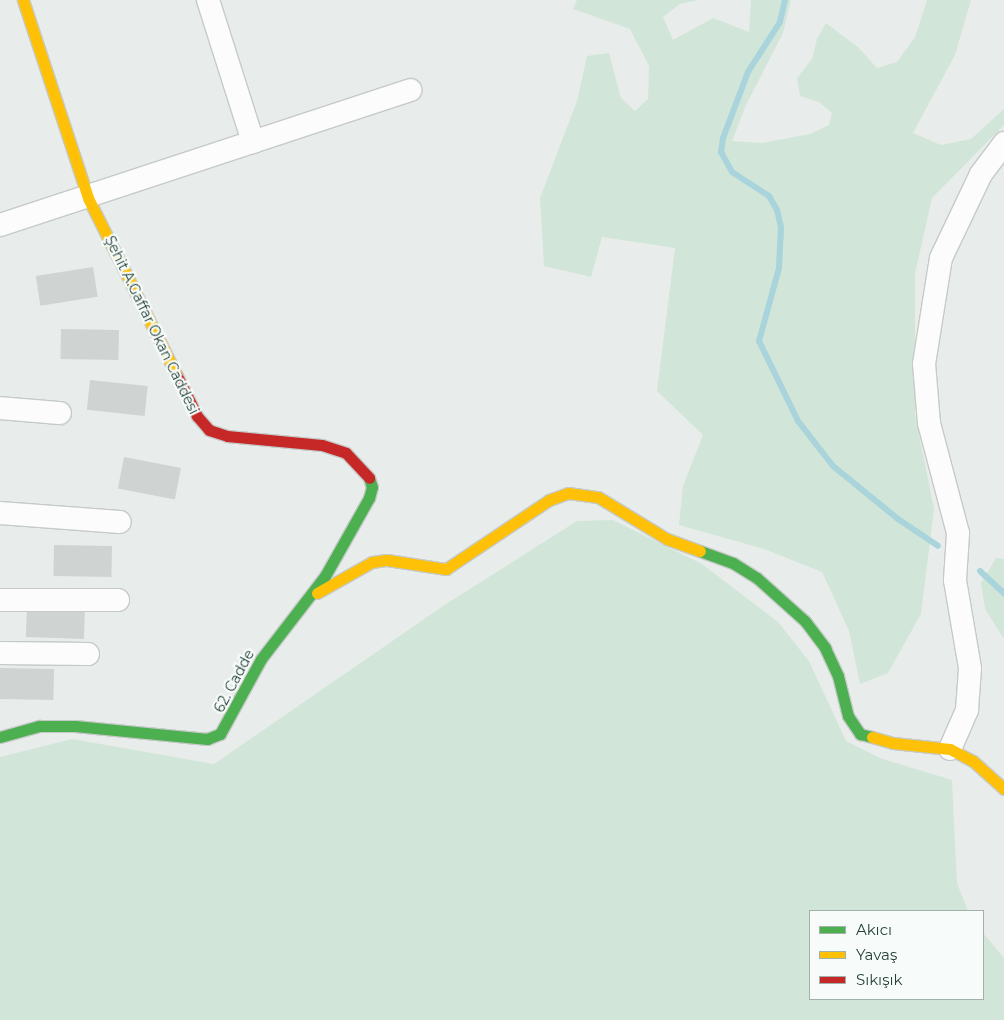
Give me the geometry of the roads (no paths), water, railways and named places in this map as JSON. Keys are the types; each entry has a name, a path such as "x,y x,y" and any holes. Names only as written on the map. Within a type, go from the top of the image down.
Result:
{"street":[{"name":"Şehit A.Gaffar Okan Caddesi","path":"22,0 88,198 196,416 209,430 257,440 322,445 346,453 369,478"},
{"path":"208,0 252,142"},
{"path":"0,225 88,198 410,90"},
{"path":"950,749 967,710 970,668 955,580 958,533 929,423 924,364 941,258 981,174 1004,143"},
{"path":"0,408 60,413"},
{"name":"62. Cadde","path":"0,737 39,726 75,726 207,739 220,734 229,722 261,659 312,596 369,498 372,486 369,478"},
{"path":"312,596 372,562 387,560 446,569 549,500 568,493 584,493 598,497 667,539 733,563 757,578 805,621 824,648 838,676 848,716 860,734 893,743 950,749 973,761 1004,789"},
{"path":"0,513 120,522"},
{"path":"0,600 118,600"},
{"path":"0,653 88,654"}],"waterway":[{"path":"785,0 780,22 748,72 723,138 721,152 732,172 769,196 777,210 781,228 779,268 759,341 798,421 833,466 898,519 938,546"},
{"path":"980,571 1004,593"}]}
